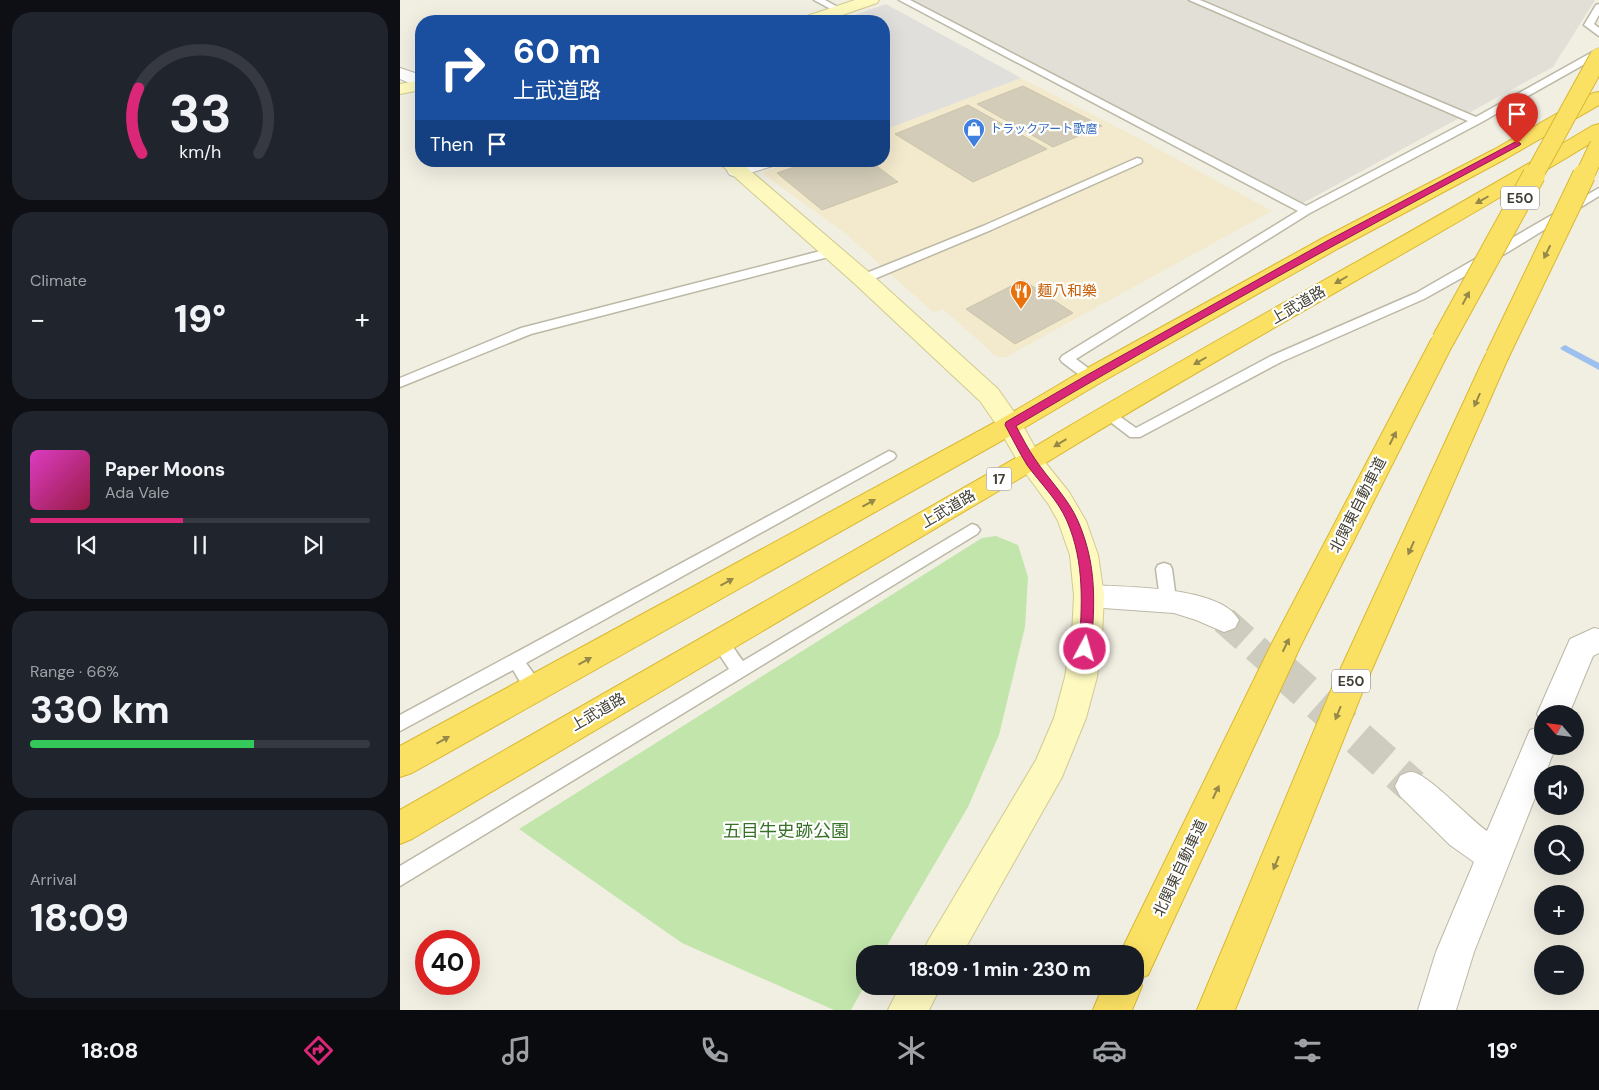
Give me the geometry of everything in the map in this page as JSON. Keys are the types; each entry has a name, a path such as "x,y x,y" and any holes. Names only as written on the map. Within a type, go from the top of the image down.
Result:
{"highway":[{"name":"北関東自動車道","path":"1143,945 1286,645 1443,340 1599,57"},
{"path":"400,763 1010,425 1091,377 1330,243 1500,154 1595,98"},
{"name":"上武道路","path":"400,828 1030,461 1107,414 1515,181 1599,130"},
{"path":"1515,181 1599,144"},
{"name":"E50","path":"1216,1010 1350,683 1497,356 1599,144"},
{"path":"1112,1010 1119,995"}],"street":[{"path":"829,15 871,0"},
{"path":"400,73 415,79"},
{"path":"400,89 415,85"},
{"path":"733,167 863,279 989,395 1010,425 1030,461 1060,499 1072,521 1084,556 1089,596 1087,635 1084,660 1070,718 1050,766 946,945"},
{"path":"1089,596 1168,599 1207,610 1224,620"},
{"path":"1557,705 1580,648 1594,640 1599,641"},
{"path":"1437,1010 1455,952 1536,755"},
{"path":"1412,786 1462,834 1494,856"},
{"path":"907,1010 916,995"}],"lane":[{"path":"818,0 842,11"},
{"path":"903,0 1306,211"},
{"path":"1194,0 1476,121"},
{"path":"1599,7 1589,25 1599,33"},
{"path":"1091,377 1067,359 1306,211 1476,121 1599,52"},
{"path":"863,279 978,232 1137,161"},
{"path":"1107,414 1135,434 1276,359 1420,296 1504,249 1599,191"},
{"path":"400,383 526,332 707,283 807,260 832,252"},
{"path":"400,724 889,456"},
{"path":"400,877 972,530"},
{"path":"1164,569 1168,599"},
{"path":"718,642 740,670"},
{"path":"516,662 535,688"}],"shaded area":[{"path":"910,0 1595,0 1553,67 1303,203"},
{"path":"886,4 1021,78 890,128 890,15 855,15"},
{"path":"1021,78 1136,137 1272,211 1006,357 997,357 943,309 933,312 846,234 762,173 778,167 890,167 890,128"}],"green space":[{"name":"五目牛史跡公園","path":"996,536 1018,545 1028,577 1025,627 999,735 968,807 887,945 856,945 856,995 859,995 851,1010 834,1010 682,943 519,829 982,538"}],"building":[{"path":"1023,86 1102,126 1053,147 977,104"},
{"path":"968,105 1047,149 973,182 895,134"},
{"path":"794,167 878,167 898,182 822,210 777,173"},
{"path":"1023,280 1073,313 1015,344 966,309"}],"waterway":[{"path":"1565,348 1599,367"}],"tunnel":[{"path":"1224,620 1280,670"},
{"path":"1279,668 1412,786"}],"place":[{"name":"トラックアート歌麿","path":"974,148"},
{"name":"麺八和樂","path":"1021,310"}],"route":[{"path":"1085,649 1089,596 1084,556 1072,521 1060,499 1030,461 1010,425 1091,377 1330,243 1517,144"}]}
